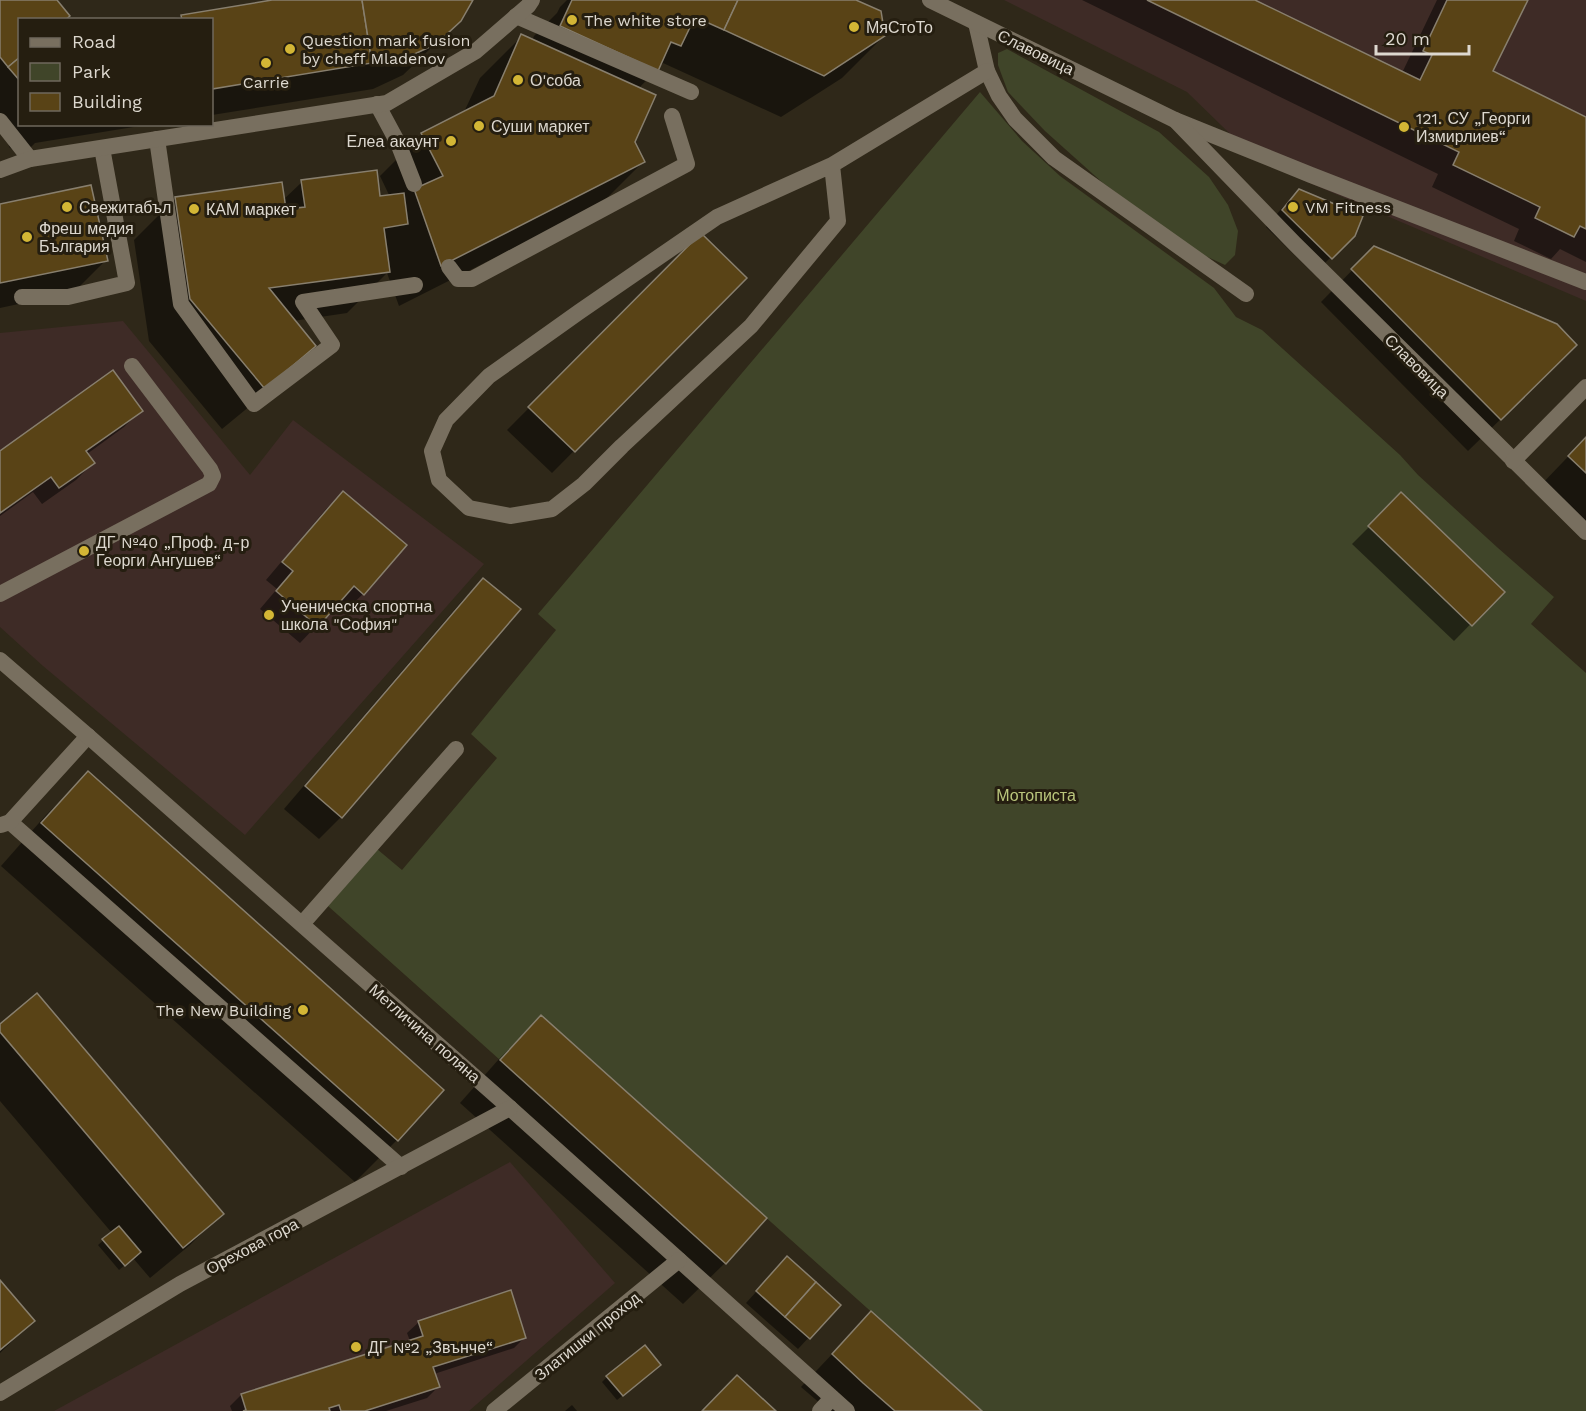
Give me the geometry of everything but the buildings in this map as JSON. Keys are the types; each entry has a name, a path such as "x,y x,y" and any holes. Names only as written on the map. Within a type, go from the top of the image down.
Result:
{"street":[{"path":"0,170 30,159 387,103 476,51 532,0"},
{"name":"Славовица","path":"930,0 1175,120 1586,282"},
{"path":"516,16 691,92"},
{"path":"976,23 987,71 999,96 1015,119 1054,158 1246,294"},
{"path":"832,165 838,221 751,326 584,484 552,509 510,516 469,508 439,480 432,451 446,420 489,376 717,217 832,165 987,71"},
{"path":"377,104 398,143 414,184"},
{"path":"449,267 458,279 472,279 687,164 672,116"},
{"name":"Славовица","path":"1175,120 1586,532"},
{"path":"0,121 30,159"},
{"path":"157,139 181,304 254,404 332,345 303,303 415,285"},
{"path":"22,297 68,297 127,283 102,148"},
{"path":"0,594 209,484 213,476 210,469 132,366"},
{"path":"1513,461 1586,387"},
{"name":"Метличина поляна","path":"0,660 510,1108 847,1411"},
{"path":"88,736 5,823 401,1167"},
{"path":"302,924 456,749"},
{"name":"Орехова гора","path":"0,1393 180,1284 510,1108"},
{"name":"Златишки проход","path":"494,1411 679,1260"},
{"path":"820,1411 832,1398"}],"shaded area":[{"name":"121. СУ „Георги Измирлиев“","path":"1004,0 1586,0 1586,301 1258,161 1187,92"},
{"name":"Ученическа спортна школа \"София\"","path":"123,321 250,475 293,420 484,564 245,835 43,666 0,627 0,333"},
{"name":"ДГ №2 „Звънче“","path":"510,1162 615,1283 469,1411 54,1411"}],"green space":[{"path":"1007,49 1159,132 1209,177 1228,205 1238,231 1235,255 1225,265 1199,253 1103,183 1045,131 1008,92 998,65 998,53"},
{"name":"Мотописта","path":"980,92 1022,141 1060,176 1214,288 1236,317 1262,330 1554,597 1531,624 1586,673 1586,1411 982,1411 541,1016 500,1060 328,906 377,849 402,870 497,758 471,734 556,630 538,614"}],"place":[{"name":"The white store","path":"572,20"},
{"name":"МяСтоТо","path":"854,27"},
{"name":"Question mark fusion by cheff Mladenov","path":"290,49"},
{"name":"Carrie","path":"266,63"},
{"name":"О'соба","path":"518,80"},
{"name":"Суши маркет","path":"479,126"},
{"name":"121. СУ „Георги Измирлиев“","path":"1404,127"},
{"name":"Елеа акаунт","path":"451,141"},
{"name":"Свежитабъл","path":"67,207"},
{"name":"VM Fitness","path":"1293,207"},
{"name":"КАМ маркет","path":"194,209"},
{"name":"Фреш медия България","path":"27,237"},
{"name":"ДГ №40 „Проф. д-р Георги Ангушев“","path":"84,551"},
{"name":"Ученическа спортна школа \"София\"","path":"269,615"},
{"name":"The New Building","path":"303,1010"},
{"name":"ДГ №2 „Звънче“","path":"356,1347"}]}
